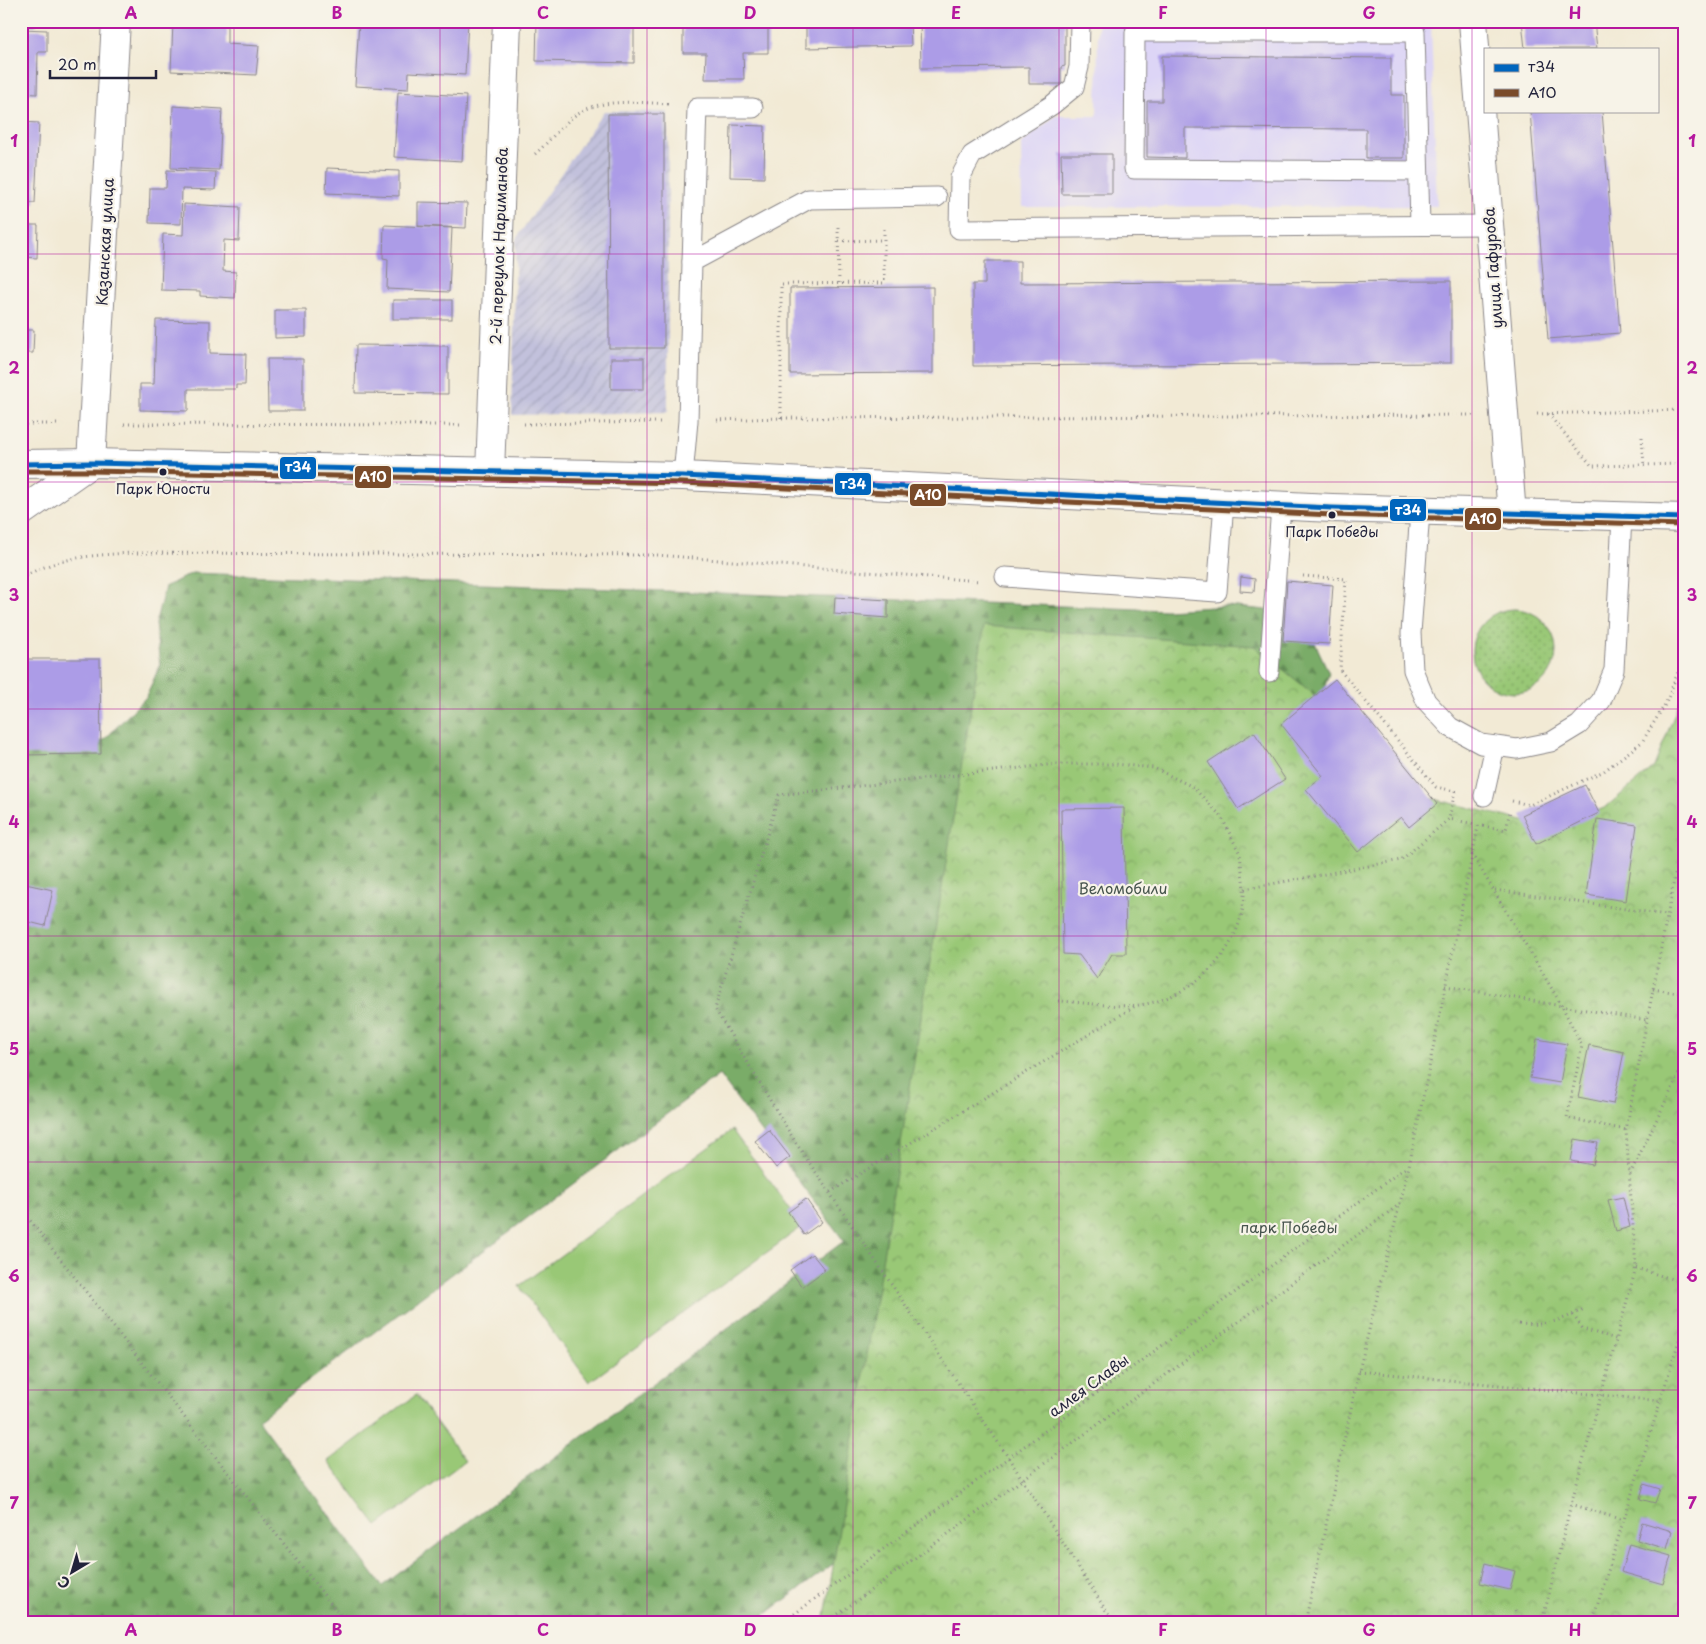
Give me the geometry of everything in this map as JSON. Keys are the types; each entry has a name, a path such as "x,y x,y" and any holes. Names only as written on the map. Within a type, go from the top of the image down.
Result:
{"main road":[{"name":"Казанская улица","path":"91,463 116,21"},
{"name":"2-й переулок Нариманова","path":"490,472 507,21"},
{"name":"улица Гафурова","path":"1473,21 1502,415 1512,515"},
{"path":"21,512 91,463"},
{"path":"21,464 91,463 684,476 1420,512 1685,518"}],"lane":[{"path":"1080,21 1079,67 1074,87 1052,105 972,155 960,178 959,229 1489,225"},
{"path":"1418,171 1134,169 1135,32 1415,32 1420,225"},
{"path":"684,476 688,421 697,108 753,108"},
{"path":"692,262 809,199 937,197"},
{"path":"1005,577 1217,592 1224,502"},
{"path":"1269,672 1281,506"},
{"path":"1420,512 1411,633 1413,670 1426,701 1450,727 1481,744 1517,749 1551,742 1579,725 1601,700 1614,670 1622,517"},
{"path":"1484,796 1495,746"}],"path":[{"path":"502,160 520,161 531,158 574,116 588,108 614,103 670,104 697,108"},
{"path":"838,198 839,284"},
{"path":"781,418 781,284 884,283 884,198"},
{"path":"839,240 884,240"},
{"path":"21,424 492,425 781,418 1502,415 1685,410"},
{"path":"1548,413 1592,466 1685,464"},
{"path":"1642,438 1644,465"},
{"path":"21,578 42,566 68,558 133,553 657,555 1004,583 1005,577"},
{"path":"1244,888 1401,860 1449,819 1455,791 1436,787 1340,670 1346,578 1276,574"},
{"path":"1449,819 1506,830 1511,801 1530,805 1604,771 1642,742 1666,703 1685,654"},
{"path":"1058,1001 1137,1005 1153,1002 1186,990 1217,965 1236,932 1244,899 1240,854 1221,816 1192,787 1154,768 1114,764 1056,764 779,795 714,1009 796,1143 1008,1457 1114,1623"},
{"path":"1305,1623 1359,1370 1409,1166 1478,825"},
{"path":"1542,1623 1571,1504 1636,1268 1626,1130 1680,849"},
{"path":"1472,854 1562,1006 1582,1046 1567,1118 1626,1130"},
{"path":"1495,890 1667,915"},
{"path":"1445,986 1647,1020"},
{"path":"1653,989 1685,994"},
{"path":"830,1192 1137,1005"},
{"path":"1630,1175 1685,1062"},
{"path":"1678,1073 1685,1078"},
{"name":"аллея Славы","path":"782,1623 1409,1166"},
{"path":"826,1623 1400,1204"},
{"path":"21,1209 346,1623"},
{"path":"1636,1268 1685,1283"},
{"path":"1519,1324 1535,1325 1558,1322 1585,1308"},
{"path":"1573,1315 1583,1329 1616,1339"},
{"path":"1592,1623 1685,1321"},
{"path":"1359,1370 1660,1401"},
{"path":"1571,1504 1623,1520"},
{"path":"1515,1611 1520,1623"}],"shaded area":[{"path":"1098,21 1431,21 1437,206 1022,207 1021,144 1055,116 1097,116"},
{"path":"604,111 668,112 668,412 512,415 516,239"}],"green space":[{"name":"Веломобили","path":"192,573 1166,610 1227,606 1277,611 1311,634 1329,673 1322,696 1209,1283 754,1623 21,1623 21,738 104,740 146,697 160,665 155,624 165,587","holes":["719,1075 844,1241 382,1586 258,1419"]},
{"path":"1514,609 1530,612 1544,621 1553,635 1556,651 1553,667 1544,681 1530,690 1514,693 1498,690 1484,681 1475,667 1472,651 1475,635 1484,621 1498,612"},
{"name":"парк Победы","path":"984,626 1254,646 1317,697 1398,790 1556,829 1606,807 1654,767 1685,688 1685,1623 824,1623"},
{"path":"732,1130 803,1226 589,1382 519,1286"},
{"path":"416,1395 465,1461 377,1526 328,1461"}],"building":[{"path":"21,21 35,21 35,26 21,26"},
{"path":"359,21 468,21 465,75 409,72 408,89 355,86"},
{"path":"537,21 634,21 634,63 536,61"},
{"path":"683,21 768,21 768,53 743,53 744,79 705,79 706,53 683,53"},
{"path":"806,21 910,21 911,46 806,48"},
{"path":"920,21 1065,21 1065,66 1061,67 1061,84 1029,84 1029,67 921,68"},
{"path":"1522,21 1594,21 1597,48 1525,48"},
{"path":"173,22 227,25 227,44 259,46 256,75 171,71"},
{"path":"21,29 47,30 47,52 38,52 37,94 21,93"},
{"path":"1162,56 1391,58 1391,95 1404,95 1404,158 1366,158 1366,129 1185,128 1185,158 1147,157 1147,101 1162,101"},
{"path":"398,92 466,96 462,161 394,157"},
{"path":"173,106 222,109 219,170 171,168"},
{"path":"1530,112 1602,112 1620,333 1548,339"},
{"path":"608,114 664,114 664,348 609,348"},
{"path":"21,122 39,123 35,203 21,202"},
{"path":"731,125 765,126 764,178 730,177"},
{"path":"1061,154 1112,154 1112,194 1062,194"},
{"path":"327,168 399,171 399,196 326,193"},
{"path":"167,170 216,172 215,190 182,189 181,224 149,223 150,188 166,188"},
{"path":"418,202 467,203 466,228 418,226"},
{"path":"184,204 240,207 239,241 224,240 223,271 236,272 235,298 200,296 200,291 161,290 163,234 183,235"},
{"path":"21,225 38,225 37,258 21,257"},
{"path":"384,225 452,228 449,292 387,289 388,259 383,258"},
{"path":"985,261 1020,261 1020,283 1451,281 1451,363 973,366 973,284 985,284"},
{"path":"933,287 933,373 790,374 790,288"},
{"path":"393,300 452,300 452,319 393,319"},
{"path":"275,310 306,310 306,337 275,338"},
{"path":"156,320 210,321 210,353 246,354 245,385 236,385 236,389 188,389 188,411 140,410 140,384 154,384"},
{"path":"21,330 34,330 33,353 21,353"},
{"path":"356,345 448,346 448,394 355,393"},
{"path":"611,358 644,358 644,389 611,389"},
{"path":"267,359 303,359 303,411 268,411"},
{"path":"1241,577 1255,579 1254,592 1240,591"},
{"path":"1287,581 1333,585 1329,644 1283,641"},
{"path":"835,597 888,600 888,618 834,614"},
{"path":"21,659 100,659 101,754 21,755"},
{"path":"1335,679 1437,804 1409,827 1401,817 1358,852 1306,789 1323,776 1281,724"},
{"path":"1254,732 1285,779 1238,809 1208,762"},
{"path":"1585,785 1599,813 1536,844 1522,815"},
{"path":"1124,808 1126,954 1112,954 1097,979 1079,955 1063,954 1061,809"},
{"path":"1597,819 1637,825 1626,901 1586,895"},
{"path":"21,883 53,890 45,926 21,920"},
{"path":"1537,1039 1567,1044 1560,1083 1530,1078"},
{"path":"1589,1045 1624,1052 1613,1104 1578,1097"},
{"path":"769,1130 790,1157 776,1168 755,1141"},
{"path":"1575,1139 1598,1143 1593,1165 1571,1161"},
{"path":"1623,1197 1630,1227 1616,1231 1608,1200"},
{"path":"806,1199 822,1222 804,1235 788,1212"},
{"path":"812,1254 825,1270 802,1287 790,1270"},
{"path":"1644,1484 1660,1489 1655,1503 1640,1499"},
{"path":"1642,1522 1672,1531 1667,1549 1637,1540"},
{"path":"1629,1544 1671,1556 1663,1584 1621,1572"},
{"path":"1485,1563 1515,1571 1510,1590 1480,1583"}],"transit line":[{"name":"т34","path":"21,464 91,463 683,476 1332,508 1685,518"},
{"name":"А10","path":"21,471 683,483 1332,515 1685,525"}],"place":[{"name":"Парк Юности","path":"163,472"},
{"name":"Парк Победы","path":"1332,515"}]}
